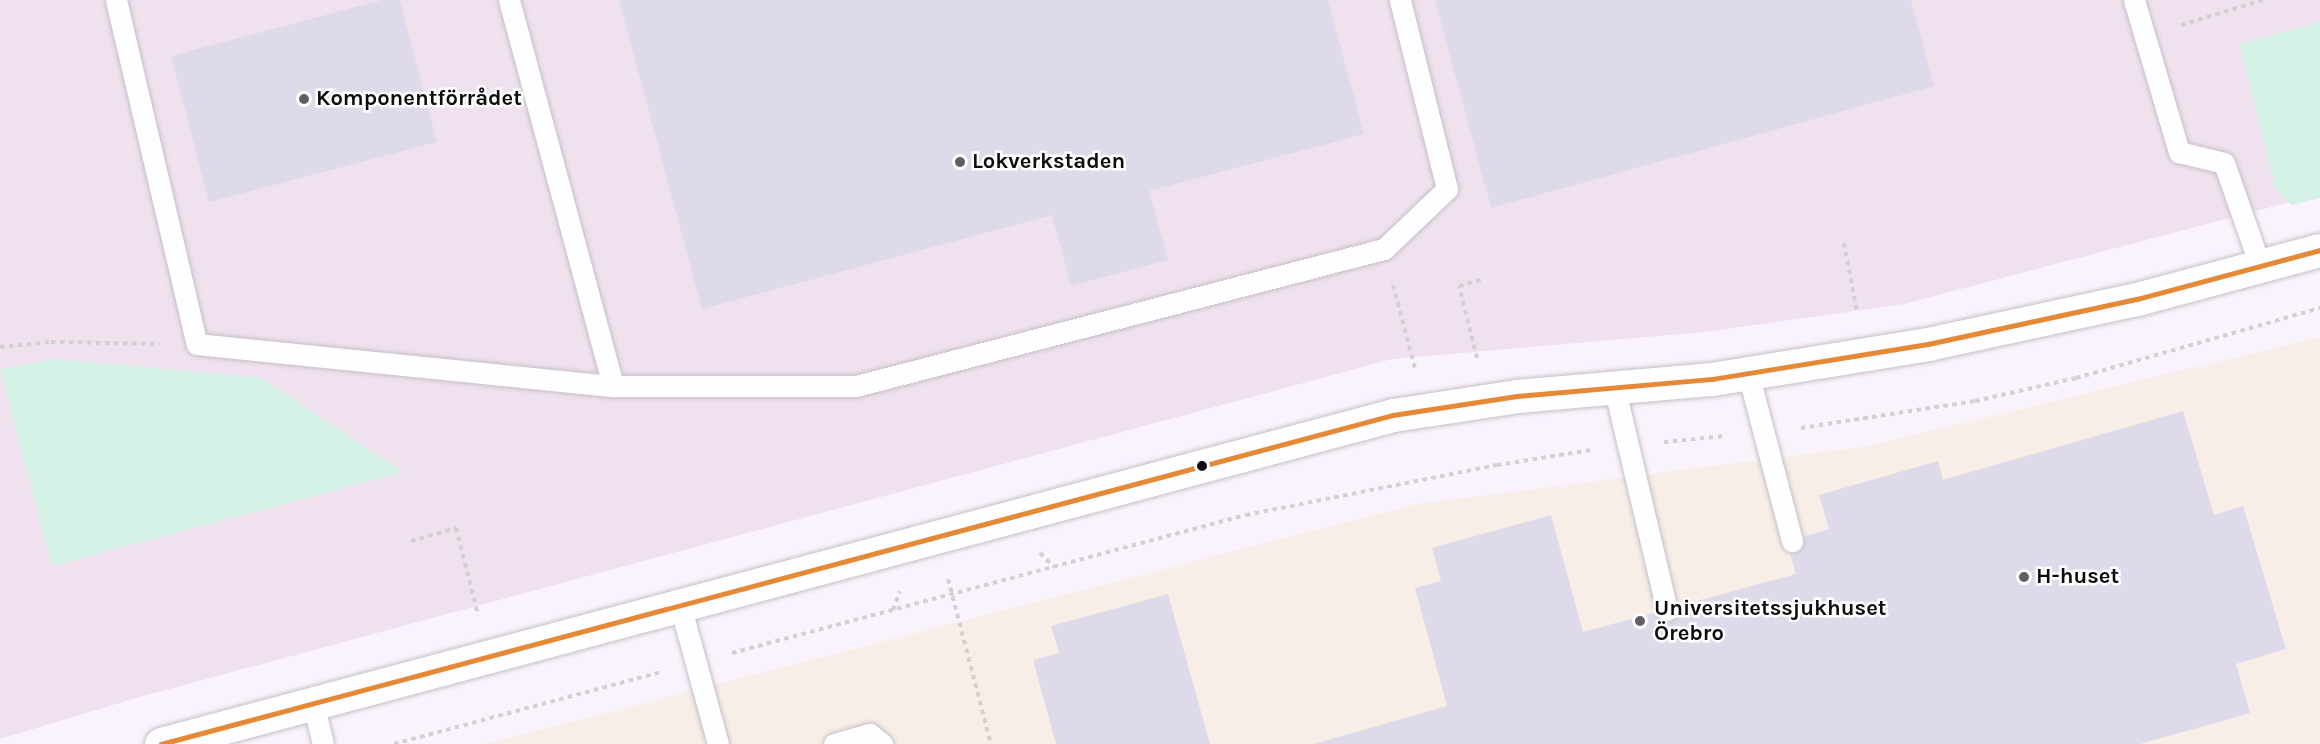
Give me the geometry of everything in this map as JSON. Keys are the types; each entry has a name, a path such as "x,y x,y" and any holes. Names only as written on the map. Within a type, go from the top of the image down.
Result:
{"street":[{"path":"161,744 1393,415 1517,396 1748,373 1940,341 2137,299 2320,250"}],"lane":[{"path":"116,0 197,344 613,386 856,386 1384,249 1447,189 1400,0"},
{"path":"509,0 613,386"},
{"path":"2134,0 2179,152 2224,163 2260,266"},
{"path":"1748,373 1791,541"},
{"path":"1614,386 1667,610"},
{"path":"680,605 718,744"},
{"path":"313,703 323,744"},
{"path":"834,744 870,734 882,744"}],"path":[{"path":"2145,36 2264,0"},
{"path":"1844,243 1858,321"},
{"path":"1384,249 1416,373"},
{"path":"1478,364 1459,286 1484,279"},
{"path":"394,744 1246,515 1564,452 1763,432 1974,401 2076,378 2320,308"},
{"path":"0,347 51,342 197,344"},
{"path":"411,541 456,528 479,620"},
{"path":"1033,546 1053,567"},
{"path":"946,570 990,744"},
{"path":"893,610 904,582"}],"shaded area":[{"path":"0,0 2320,0 2320,194 1904,304 1705,332 1392,359 136,698 0,739"},
{"name":"Universitetssjukhuset Örebro","path":"2320,337 2320,744 485,744 1417,504 1869,446"}],"green space":[{"path":"2320,22 2320,198 2292,205 2275,188 2240,44"},
{"path":"55,359 262,378 403,472 52,566 0,369"}],"building":[{"name":"Komponentförrådet","path":"382,0 400,0 437,142 209,202 171,56"},
{"name":"Lokverkstaden","path":"619,0 1328,0 1364,134 1149,191 1168,260 1071,286 1052,215 702,309"},
{"path":"1435,0 1911,0 1934,86 1491,208"},
{"name":"H-huset","path":"2183,411 2214,515 2243,506 2286,649 2236,664 2250,713 2140,744 1314,744 1447,706 1415,588 1441,581 1432,548 1551,515 1583,632 1796,574 1787,542 1829,529 1819,495 1938,461 1943,480"},
{"path":"1168,594 1210,744 1056,744 1033,660 1059,653 1051,626"}],"transit line":[{"path":"161,744 1393,415 1517,396 1712,379 1928,344 2137,299 2320,250"}],"place":[{"name":"Komponentförrådet","path":"304,99"},
{"name":"Lokverkstaden","path":"960,162"},
{"name":"H-huset","path":"2024,577"},
{"name":"Universitetssjukhuset Örebro","path":"1640,621"}]}
